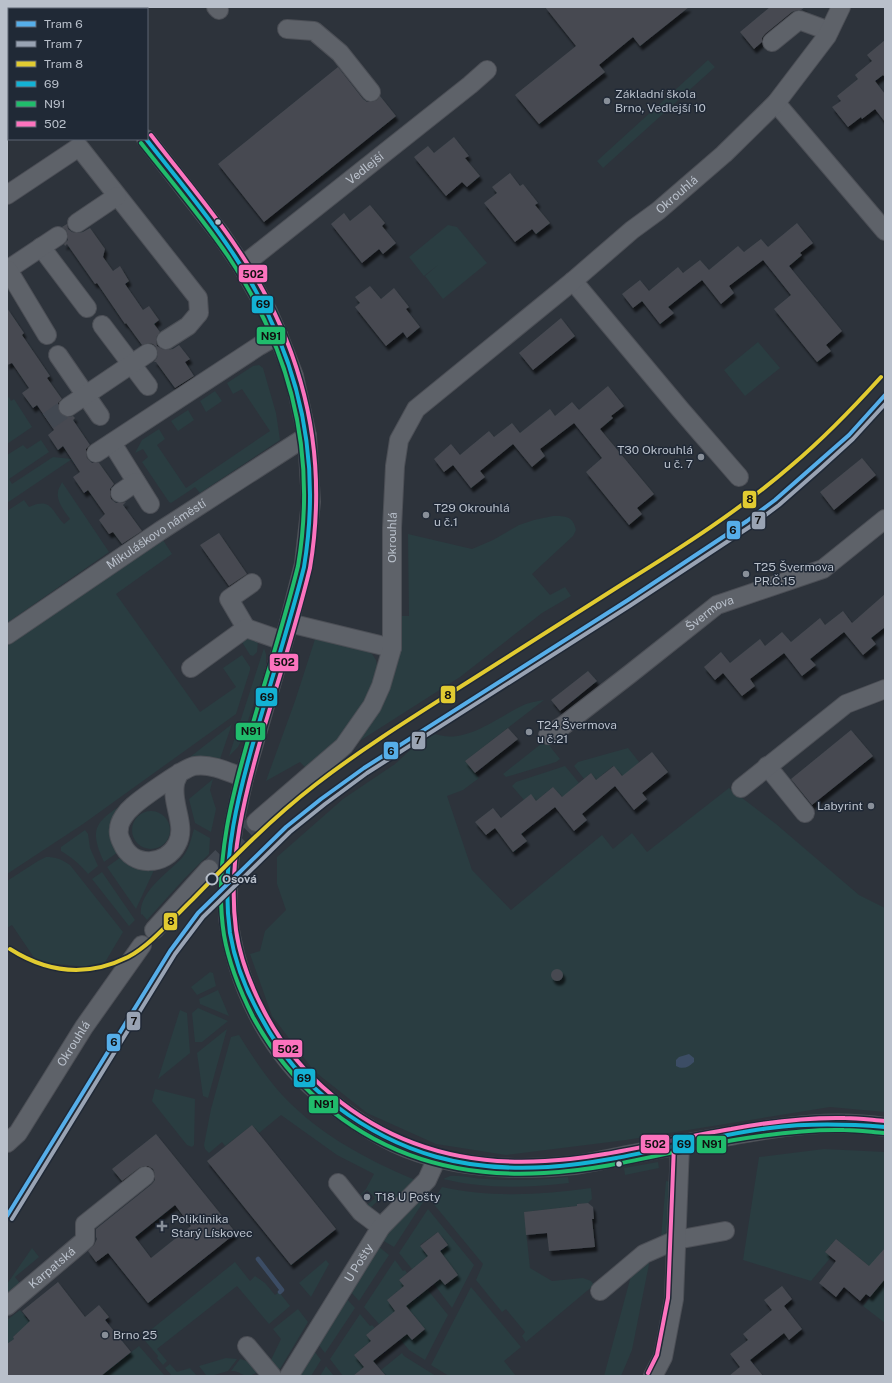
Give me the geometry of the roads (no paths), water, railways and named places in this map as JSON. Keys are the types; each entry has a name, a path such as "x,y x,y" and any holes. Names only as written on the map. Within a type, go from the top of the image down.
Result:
{"street":[{"name":"Okrouhlá","path":"256,822 344,746 372,706 381,686 392,648 392,528 395,466 399,440 416,409 573,281 620,239 658,211 724,154 776,103 829,31 841,7"},
{"path":"772,42 799,20 829,31"},
{"path":"287,29 314,31 340,53 371,92"},
{"name":"Vedlejší","path":"242,266 308,216 488,70"},
{"path":"776,103 885,231"},
{"path":"147,140 221,235 242,266 268,312 294,376 306,436 311,502 304,564 289,623 244,778 230,841 228,877 228,917 231,936 246,989 268,1033 288,1061 311,1086 337,1108 370,1129 405,1148 437,1158 484,1166 529,1168 577,1165 770,1128 812,1124 868,1124 885,1126"},
{"path":"7,195 79,146 198,298 199,313 188,326 166,340"},
{"path":"77,223 117,196"},
{"path":"47,335 8,270 58,236"},
{"path":"41,247 88,308"},
{"path":"573,281 739,477"},
{"path":"102,325 148,386"},
{"path":"96,454 278,335"},
{"path":"68,407 148,353"},
{"path":"58,355 100,416"},
{"name":"Mikuláškovo náměstí","path":"7,635 195,508 306,436"},
{"path":"112,443 150,504"},
{"path":"120,493 136,482"},
{"name":"Švermova","path":"548,735 564,725 717,605 823,569 885,519"},
{"path":"252,583 229,599 246,628 283,641"},
{"path":"289,623 392,648"},
{"path":"191,668 246,628"},
{"path":"741,788 846,704 885,689"},
{"path":"179,773 175,784 176,807 181,835 177,845 171,853 152,862 144,862 136,859 124,848 120,839 119,829 122,820 132,806 179,773 193,766 208,766 222,769 244,778"},
{"path":"767,766 805,813"},
{"path":"154,930 209,869"},
{"name":"Okrouhlá","path":"7,1143 18,1133 84,1027 142,946"},
{"path":"653,1376 664,1357 674,1299 680,1145"},
{"name":"U Pošty","path":"289,1376 381,1227 427,1180 437,1158"},
{"name":"Karpatská","path":"7,1306 85,1240 85,1224 145,1176"},
{"path":"338,1183 361,1212 381,1227"},
{"path":"600,1291 644,1254 676,1240 725,1230"},
{"path":"247,1346 272,1376"}],"water":[{"path":"689,1054 694,1058 694,1062 686,1067 681,1068 676,1066 676,1060 679,1057"}],"waterway":[{"path":"258,1259 282,1290 280,1292"}],"tunnel":[{"path":"48,421 68,407"},
{"path":"209,869 256,822"}],"tram line":[{"name":"8","path":"10,949 39,963 68,970 98,968 128,957 137,952 162,930 267,825 315,785 390,732 667,556 731,513 772,482 804,455 860,400 881,377"},
{"name":"6","path":"7,1216 170,951 198,913 286,827 321,799 364,768 628,600 747,521 775,500 849,435 885,395"},
{"name":"7","path":"12,1219 175,954 203,917 290,832 367,773 631,605 751,526 779,505 853,439 885,404"}],"place":[{"name":"Základní škola Brno, Vedlejší 10","path":"607,101"},
{"name":"T30 Okrouhlá u č. 7","path":"701,457"},
{"name":"T29 Okrouhlá u č.1","path":"426,515"},
{"name":"T25 Švermova PR.Č.15","path":"746,574"},
{"name":"T24 Švermova u č.21","path":"529,732"},
{"name":"Labyrint","path":"871,806"},
{"name":"Osová","path":"212,879"},
{"name":"T18 U Pošty","path":"367,1197"},
{"name":"Poliklinika Starý Lískovec","path":"162,1226"},
{"name":"Brno 25","path":"105,1335"}]}
